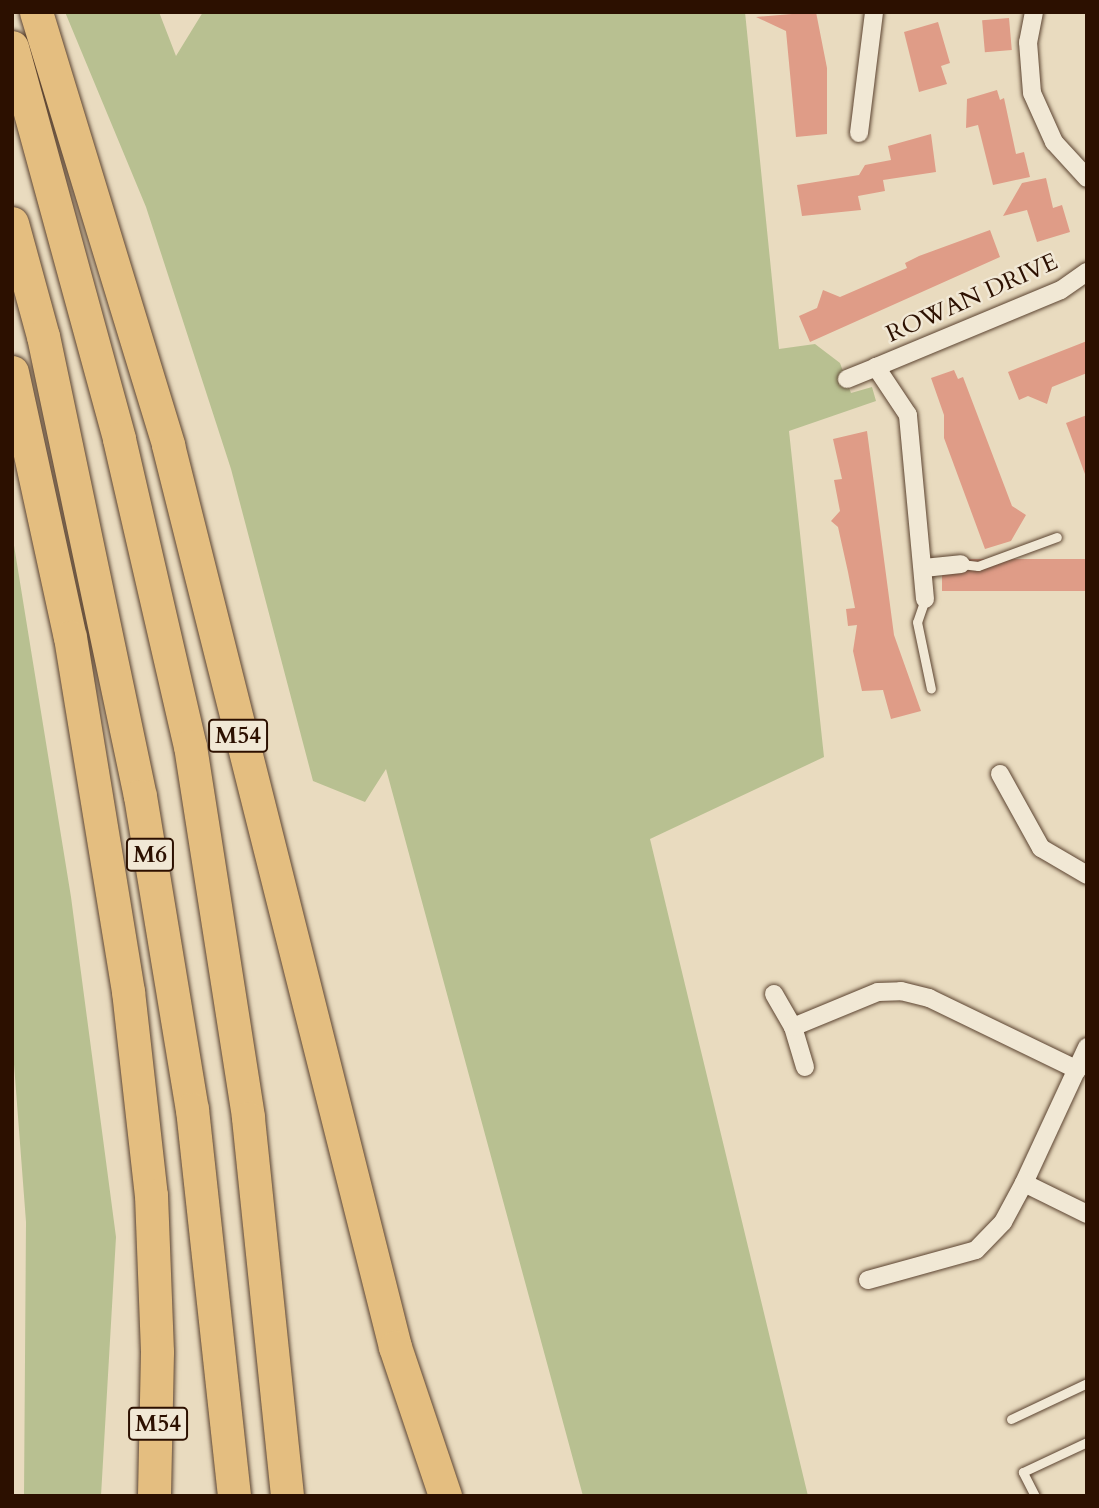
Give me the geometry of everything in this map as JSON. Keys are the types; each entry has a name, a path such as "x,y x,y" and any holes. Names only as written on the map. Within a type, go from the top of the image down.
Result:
{"highway":[{"name":"M54","path":"36,12 168,445 395,1347 445,1496"},
{"name":"M6","path":"12,47 119,439 190,746 248,1118 287,1496"},
{"name":"M6","path":"12,223 55,390 148,844 192,1109 234,1496"},
{"name":"M54","path":"12,372 70,637 128,991 150,1195 157,1352 154,1496"},
{"path":"119,439 176,559 292,1007 323,1068"},
{"path":"148,844 138,912 163,1110 172,1316 157,1352"}],"street":[{"path":"859,133 874,12"},
{"path":"1034,12 1028,42 1032,93 1054,142 1087,178"},
{"name":"ROWAN DRIVE","path":"847,379 1061,290 1087,272"},
{"name":"ROWAN DRIVE","path":"876,367 908,415 925,599"},
{"path":"924,568 961,564"},
{"path":"1000,774 1041,848 1087,875"},
{"path":"793,1027 878,992 901,991 929,998 1078,1070"},
{"path":"774,994 793,1027 805,1067"},
{"path":"868,1280 976,1250 1003,1222 1087,1047"},
{"path":"1024,1182 1087,1214"}],"lane":[{"path":"961,564 978,566 1057,537"},
{"path":"925,599 918,622 931,689"},
{"path":"1011,1419 1087,1383"},
{"path":"1035,1496 1023,1472 1087,1442"}],"green space":[{"path":"65,12 159,12 176,56 203,12 745,12 779,349 815,344 840,363 851,393 872,387 876,401 789,431 824,757 650,839 808,1496 583,1496 386,769 365,802 313,781 231,469 146,207"},
{"path":"12,533 71,897 116,1237 101,1496 24,1496 26,1222 12,1038"}],"building":[{"path":"816,12 827,68 827,134 796,137 786,31 756,17"},
{"path":"1009,18 1012,50 985,52 982,20"},
{"path":"938,22 950,63 941,66 947,84 919,92 904,32"},
{"path":"997,90 1000,100 1004,98 1016,154 1024,152 1030,177 993,185 978,125 966,128 967,99"},
{"path":"931,134 936,172 883,180 885,191 858,196 861,210 802,216 797,185 859,175 865,165 891,160 888,146"},
{"path":"1046,178 1053,208 1062,205 1070,232 1037,242 1027,210 1003,216 1022,183"},
{"path":"990,230 1000,257 810,342 799,316 817,308 823,290 840,297 907,268 905,263 919,256"},
{"path":"1087,341 1087,373 1052,387 1047,404 1028,396 1019,400 1008,372"},
{"path":"954,370 958,379 963,377 1012,506 1026,515 1011,541 985,549 944,438 944,415 931,378"},
{"path":"1087,415 1087,474 1085,474 1066,423"},
{"path":"867,431 894,635 921,711 891,719 883,690 862,691 853,651 857,625 848,626 846,609 855,608 838,527 831,521 840,511 834,480 842,479 833,439"},
{"path":"942,559 1087,559 1087,591 942,591"}]}
